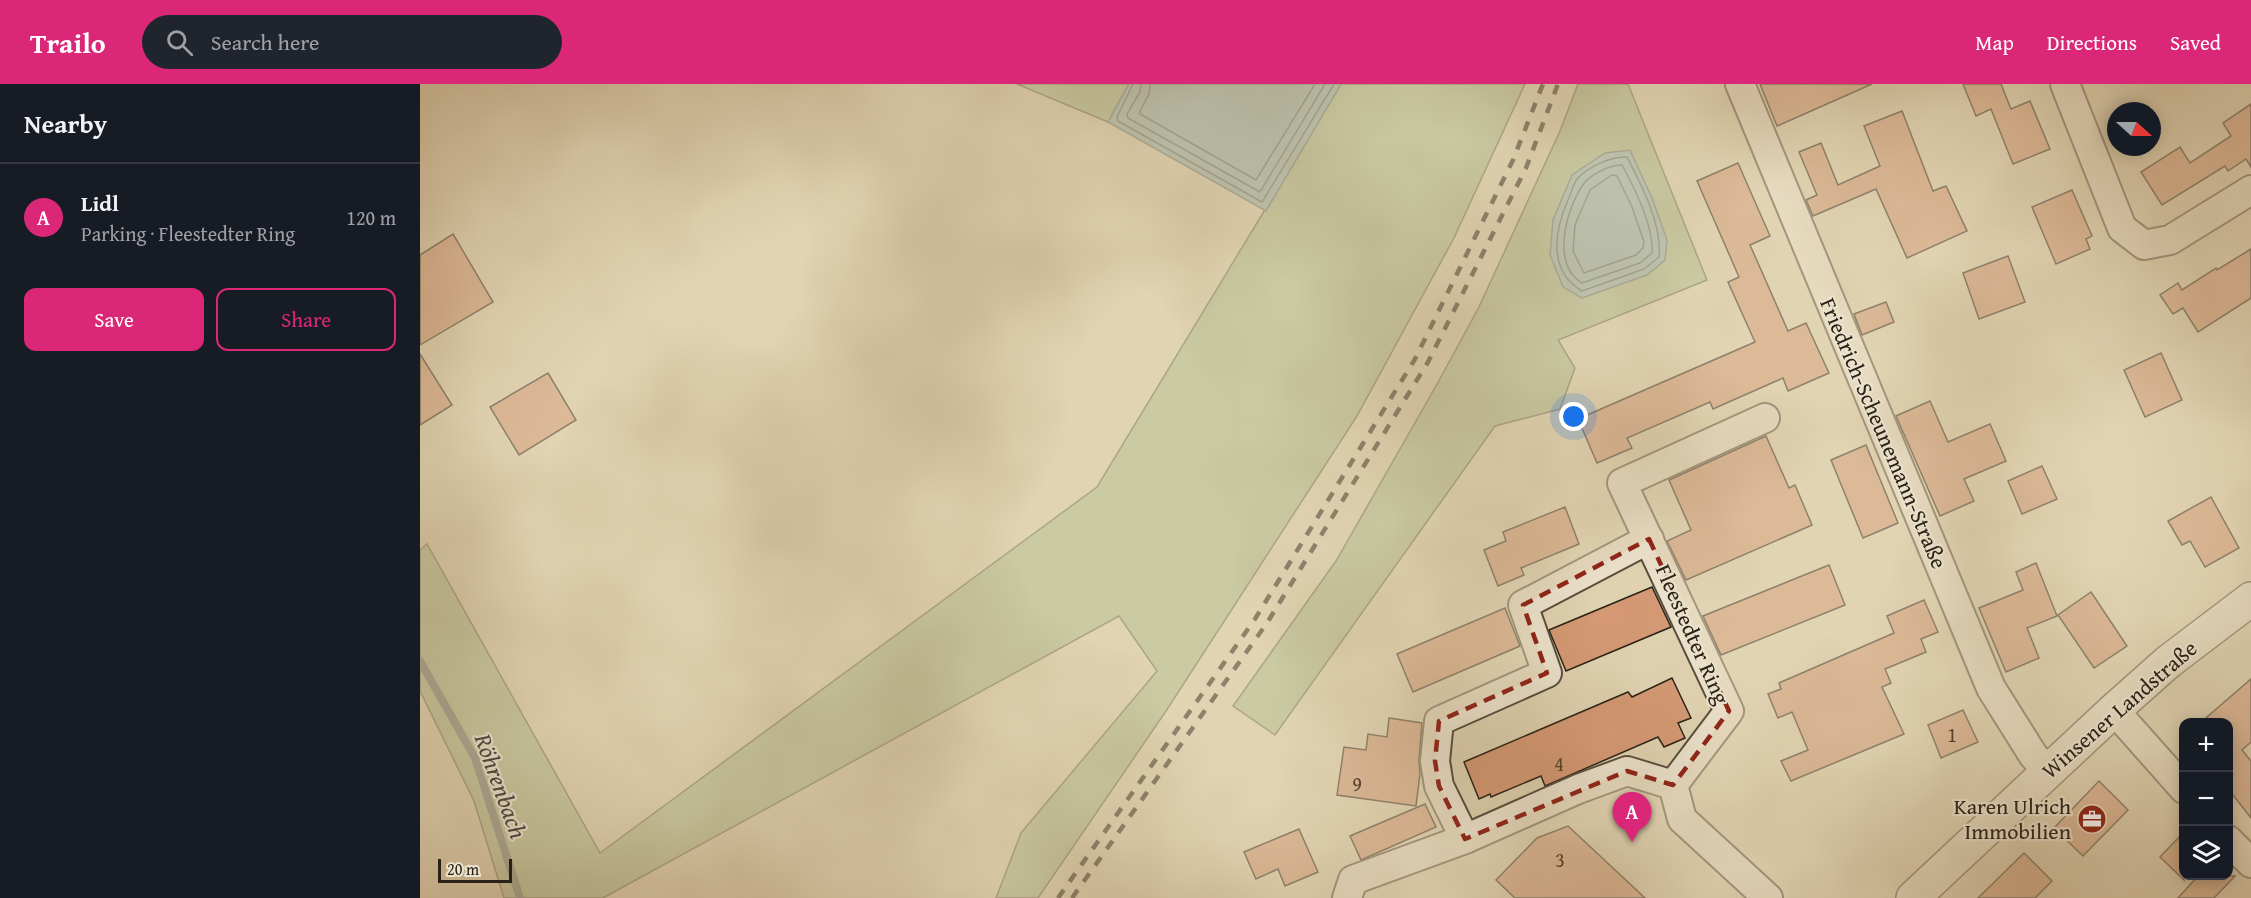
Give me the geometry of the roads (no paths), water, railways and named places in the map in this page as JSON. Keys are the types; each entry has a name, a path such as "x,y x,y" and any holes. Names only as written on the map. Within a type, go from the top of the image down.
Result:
{"street":[{"name":"Friedrich-Scheunemann-Straße","path":"1740,84 1991,688 2033,755 2047,771"},
{"path":"2065,84 2122,228 2144,245 2170,240 2251,190"},
{"name":"Fleestedter Ring","path":"1673,785 1729,711 1623,483 1765,418"},
{"name":"Fleestedter Ring","path":"1465,839 1439,786 1435,761 1439,721 1547,673 1523,605 1649,539"},
{"name":"Winsener Landstraße","path":"1913,898 2047,771 2168,662 2251,598"},
{"path":"2114,710 2179,783"},
{"path":"1347,898 1353,880 1465,839 1578,789 1628,771 1673,785 1682,819 1768,898"},
{"path":"2233,844 2251,863"}],"water":[{"path":"1129,84 1341,84 1266,211 1108,122"},
{"path":"1630,150 1652,198 1667,240 1665,260 1647,275 1582,298 1563,287 1550,255 1553,220 1572,175 1605,153"}],"waterway":[{"name":"Röhrenbach","path":"420,661 475,758 520,898"}],"railway":[{"path":"1058,898 1255,619 1415,359 1513,160 1543,84"},
{"path":"1072,898 1267,623 1428,362 1526,168 1558,84"}],"place":[{"name":"Karen Ulrich Immobilien","path":"2092,819"},
{"name":"Lidl","path":"1632,842"}]}
